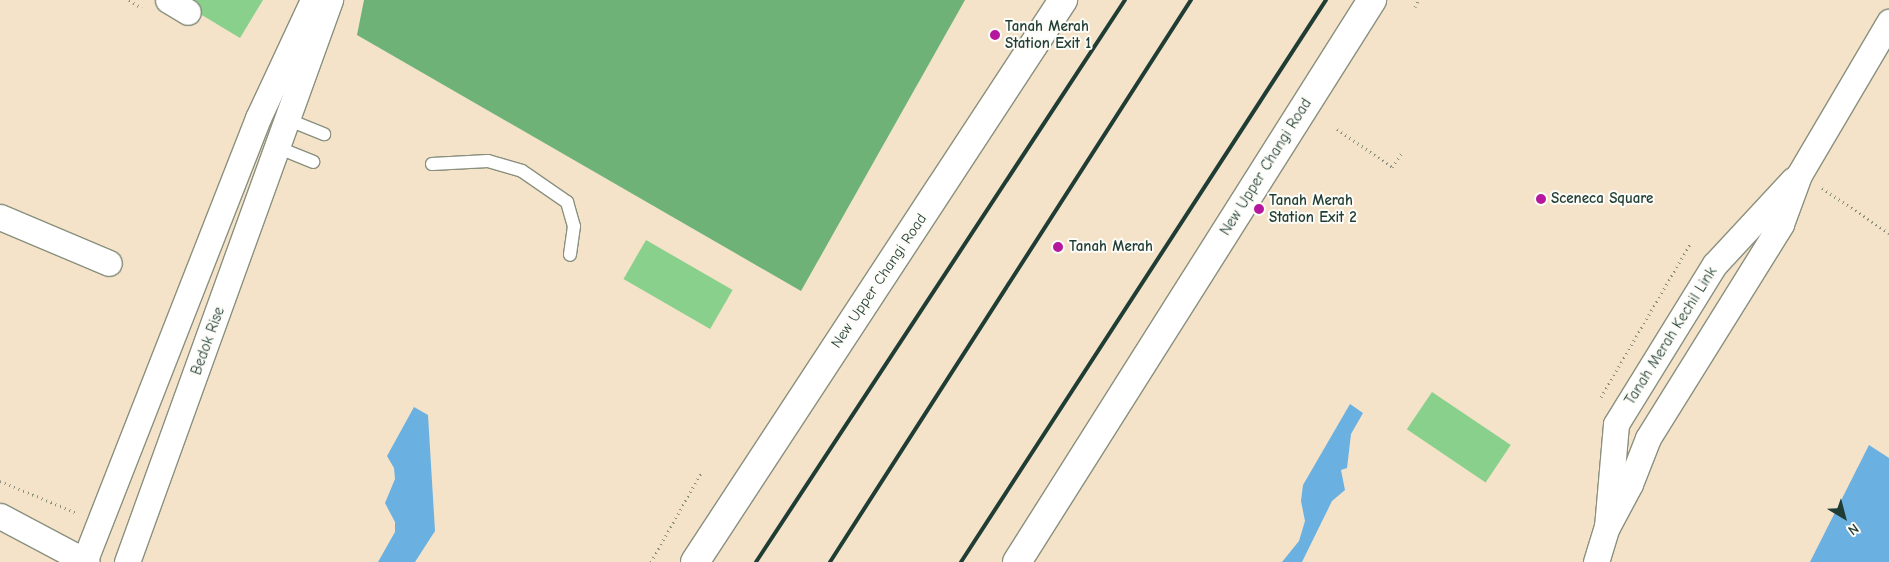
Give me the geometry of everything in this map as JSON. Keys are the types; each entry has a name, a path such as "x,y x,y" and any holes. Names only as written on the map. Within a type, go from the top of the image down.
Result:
{"main road":[{"name":"New Upper Changi Road","path":"695,562 1063,0"},
{"name":"New Upper Changi Road","path":"1016,562 1372,0"}],"street":[{"path":"0,516 85,561 251,138 314,0"},
{"name":"Bedok Rise","path":"128,562 279,148 330,0"},
{"name":"Tanah Merah Kechil Link","path":"1596,562 1607,527 1630,484 1648,438 1808,180 1889,22"},
{"path":"251,138 269,120 289,120"},
{"name":"Tanah Merah Kechil Link","path":"1607,527 1616,424 1715,264 1808,180"},
{"path":"0,217 109,262"}],"lane":[{"path":"289,120 324,134"},
{"path":"279,148 313,162"},
{"path":"432,164 488,161 522,172 567,202 574,226 570,255"}],"path":[{"path":"1415,6 1418,0"},
{"path":"1337,129 1392,167 1402,152"},
{"path":"1808,180 1889,233"},
{"path":"651,562 701,473"},
{"path":"0,481 100,522"}],"green space":[{"path":"177,0 263,0 240,38"},
{"path":"364,0 965,0 801,291 357,35"},
{"path":"646,240 733,290 710,329 624,279"},
{"path":"1432,392 1511,445 1486,482 1407,429"}],"water":[{"path":"1350,404 1363,413 1351,434 1347,468 1341,470 1345,490 1332,501 1302,562 1282,562 1299,541 1305,521 1301,501 1303,485"},
{"path":"414,407 428,415 435,531 415,562 378,562 395,532 395,522 385,503 395,479 394,468 387,456"},
{"path":"1869,445 1889,458 1889,562 1810,562"}],"railway":[{"path":"756,562 1125,0"},
{"path":"830,562 1191,0"},
{"path":"961,562 1326,0"}],"place":[{"name":"Tanah Merah Station Exit 1","path":"995,35"},
{"name":"Sceneca Square","path":"1541,199"},
{"name":"Tanah Merah Station Exit 2","path":"1259,209"},
{"name":"Tanah Merah","path":"1058,247"}]}
